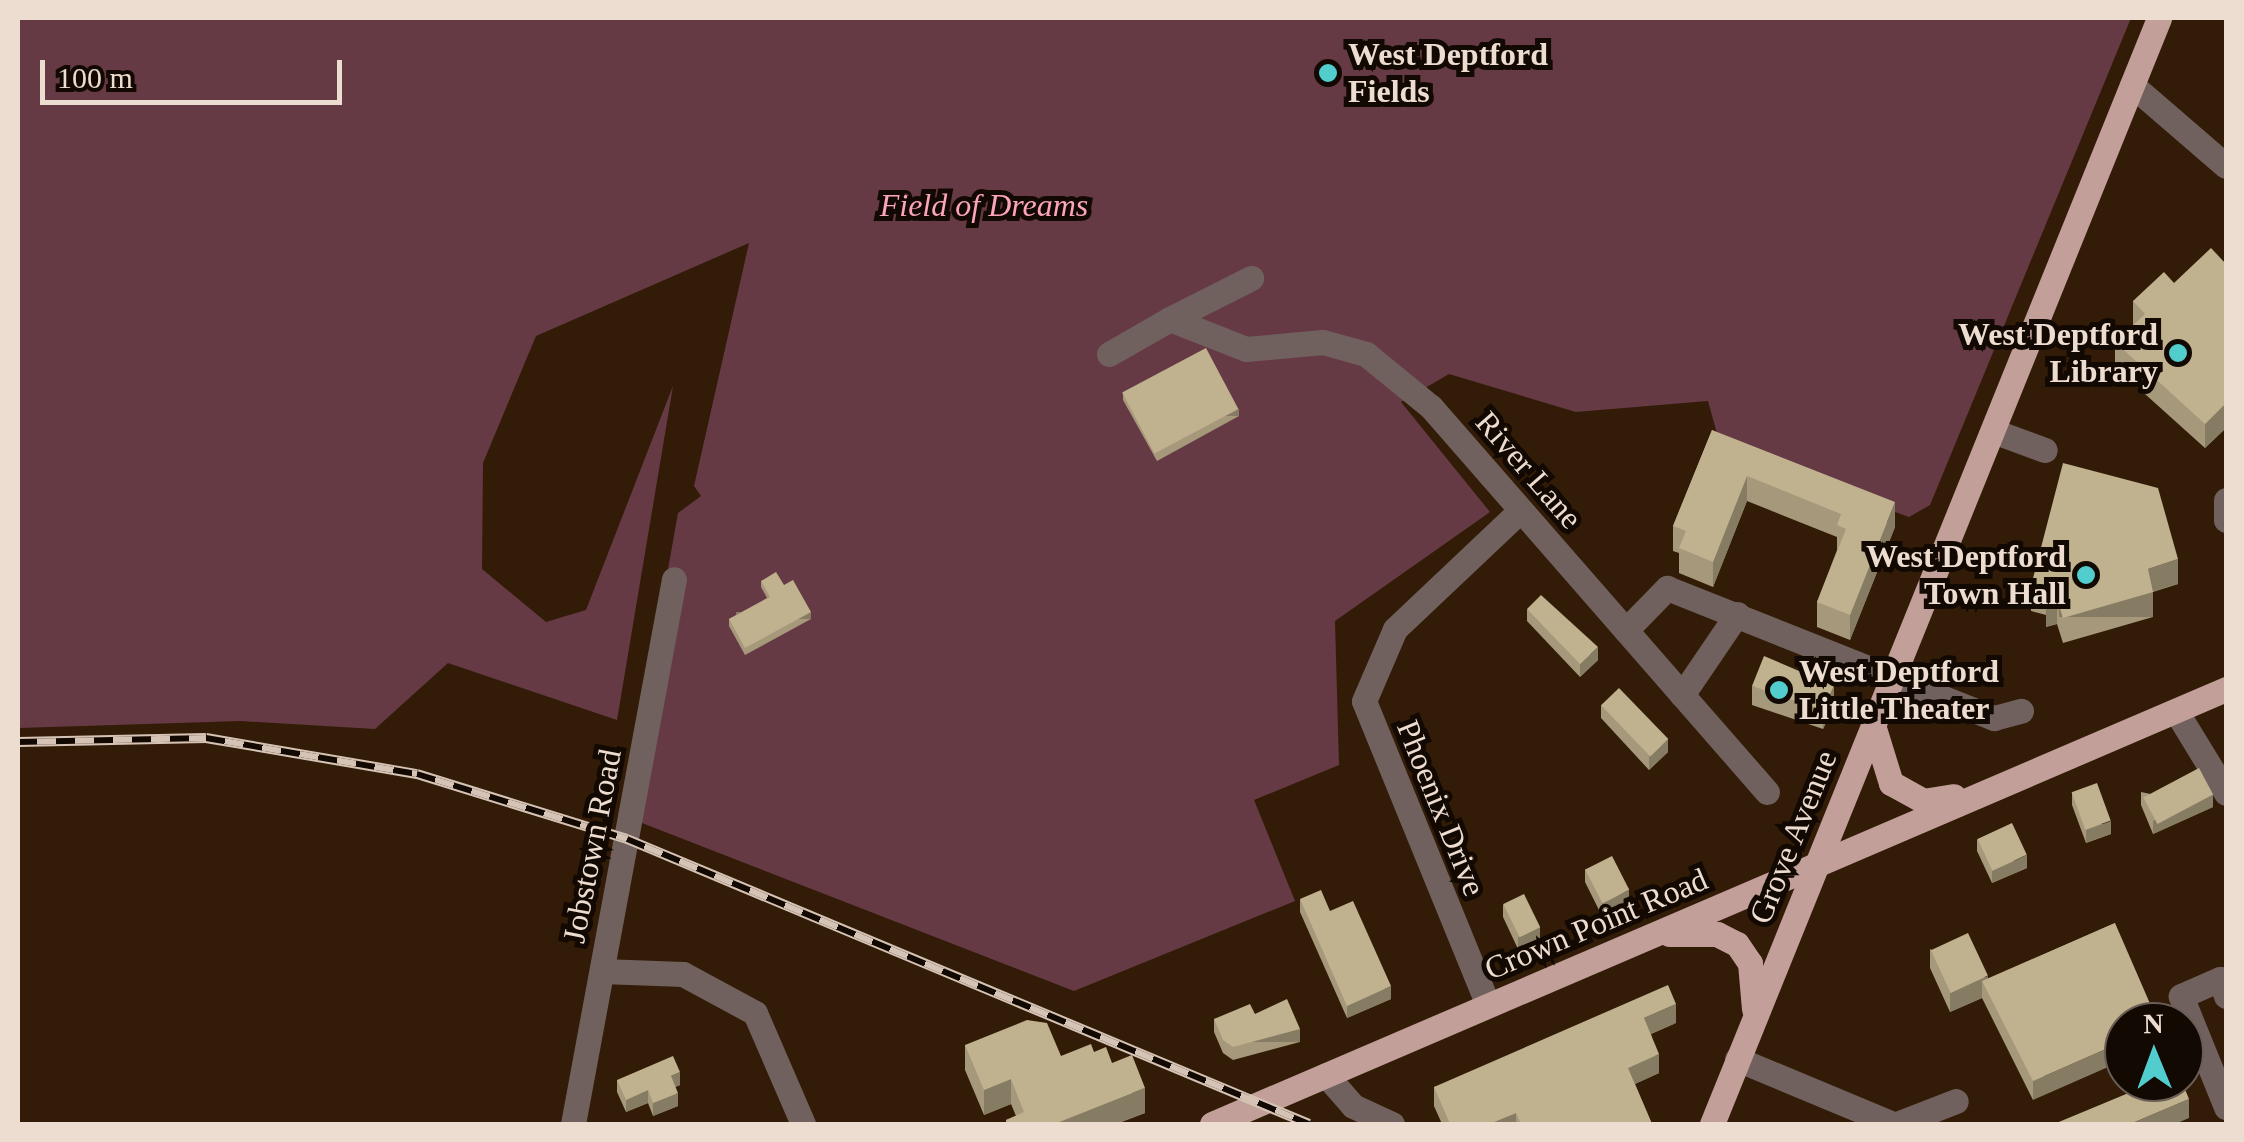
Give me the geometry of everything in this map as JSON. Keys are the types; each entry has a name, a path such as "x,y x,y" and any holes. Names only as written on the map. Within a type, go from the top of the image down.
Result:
{"main road":[{"name":"Grove Avenue","path":"1712,1124 2159,18"},
{"name":"Crown Point Road","path":"1220,1123 2226,689"},
{"path":"1873,725 1884,768 1904,794 1922,801 1998,788"},
{"path":"1654,935 1718,934 1737,944 1750,963 1755,1016"}],"street":[{"path":"2132,84 2226,166"},
{"path":"1109,354 1251,278"},
{"name":"River Lane","path":"1170,319 1246,348 1323,342 1366,354 1431,407 1766,792"},
{"path":"1992,431 2044,450"},
{"name":"Phoenix Drive","path":"1488,1006 1364,700 1394,629 1521,510"},
{"name":"Jobstown Road","path":"572,1124 674,580"},
{"path":"1626,630 1666,588 1894,673 1994,718 2021,711"},
{"path":"1682,695 1737,614"},
{"path":"2176,711 2226,793"},
{"path":"602,971 683,974 755,1013 803,1124"},
{"path":"2226,996 2220,979 2180,996 2226,1107"},
{"path":"1737,1059 1895,1124 1956,1101"},
{"path":"1326,1075 1353,1106 1392,1124"}],"green space":[{"name":"Field of Dreams","path":"18,18 2131,18 1930,505 1909,517 1721,448 1708,401 1576,412 1449,374 1401,402 1490,512 1335,621 1339,765 1254,800 1295,901 1074,991 624,816 678,513 701,496 694,486 749,243 536,336 483,463 482,569 546,622 586,610 673,386 617,720 448,663 375,729 241,721 18,728"}],"building":[{"name":"West Deptford Library","path":"2211,248 2226,264 2226,403 2205,424 2115,342 2145,314 2133,301 2164,272 2174,283"},
{"path":"1206,348 1238,409 1155,454 1122,393"},
{"path":"1712,430 1895,502 1850,615 1817,602 1846,529 1837,525 1841,514 1747,476 1713,562 1679,548 1686,531 1673,526"},
{"path":"2063,463 2158,488 2178,559 2148,569 2153,592 2063,618 2057,599 2046,602 2048,591 2031,586"},
{"path":"776,572 784,585 793,580 811,612 745,648 729,619 770,597 761,581"},
{"path":"1541,595 1598,647 1580,664 1527,609"},
{"path":"1764,656 1834,686 1823,710 1752,686"},
{"path":"1619,688 1668,739 1650,756 1601,705"},
{"path":"2199,768 2213,794 2157,824 2143,798"},
{"path":"2097,783 2111,821 2085,830 2072,792"},
{"path":"2012,823 2027,855 1992,871 1978,839"},
{"path":"1612,856 1629,890 1603,903 1585,870"},
{"path":"1321,890 1330,911 1353,901 1391,986 1347,1006 1300,899"},
{"path":"1524,894 1540,927 1520,937 1503,904"},
{"path":"2115,923 2149,1002 2104,1002 2104,1050 2033,1081 1982,981"},
{"path":"1968,933 1988,976 1951,993 1931,950"},
{"path":"1668,985 1676,1004 1644,1018 1659,1054 1628,1068 1652,1124 1521,1124 1516,1113 1489,1124 1450,1124 1434,1087"},
{"path":"1287,999 1300,1029 1233,1047 1223,1040 1214,1019 1250,1004 1255,1014"},
{"path":"1027,1020 1047,1023 1061,1056 1091,1044 1094,1052 1106,1047 1112,1063 1132,1055 1145,1088 1054,1124 1008,1124 1006,1120 1024,1112 1011,1079 984,1090 965,1045"},
{"path":"673,1056 680,1072 671,1076 678,1093 653,1103 648,1090 626,1100 617,1080"},
{"path":"2107,1102 2182,1102 2130,1124 2054,1124"}],"railway":[{"path":"18,742 206,738 417,774 627,839 1309,1124"}],"place":[{"name":"West Deptford Fields","path":"1328,73"},
{"name":"West Deptford Library","path":"2178,353"},
{"name":"West Deptford Town Hall","path":"2086,575"},
{"name":"West Deptford Little Theater","path":"1779,690"}]}
